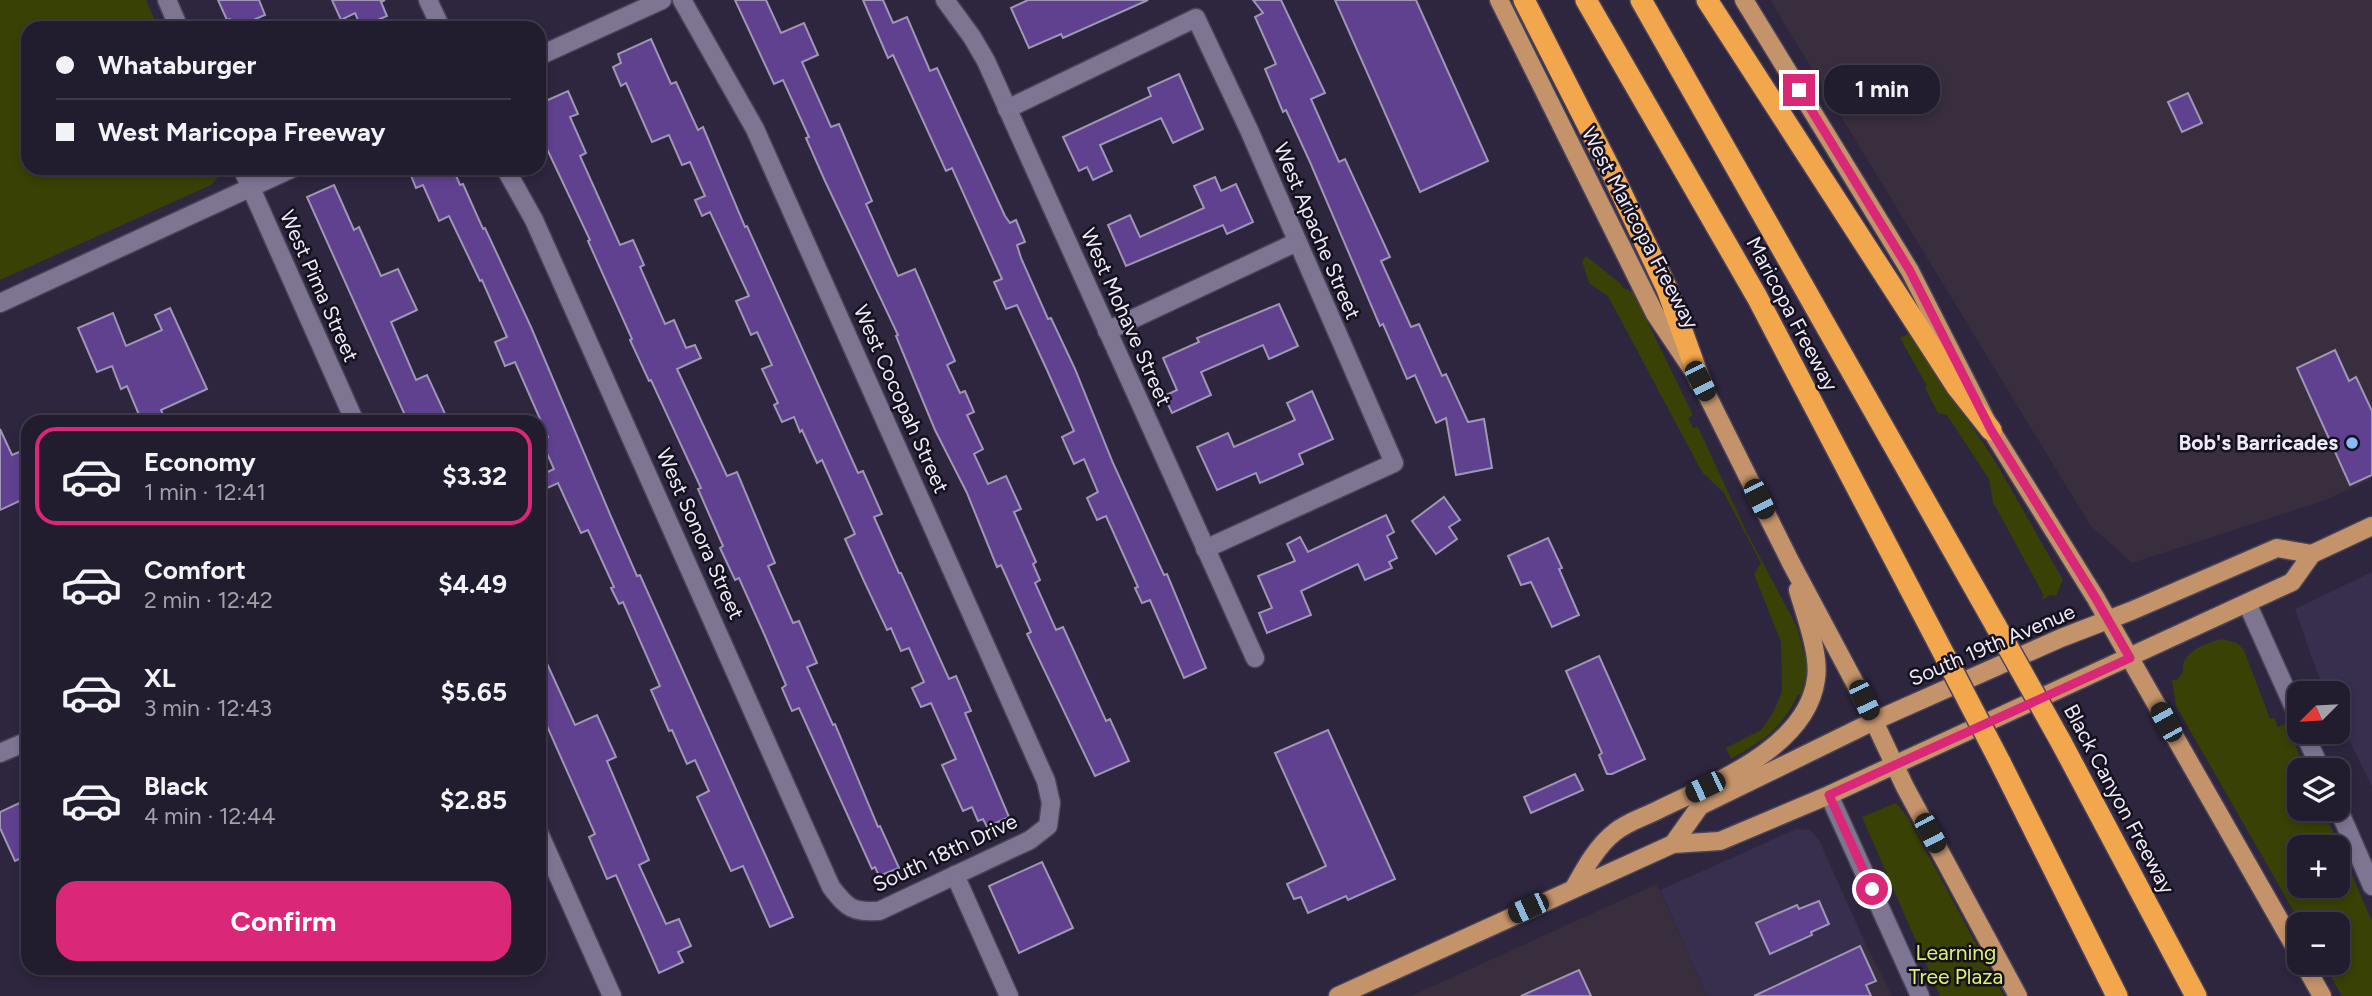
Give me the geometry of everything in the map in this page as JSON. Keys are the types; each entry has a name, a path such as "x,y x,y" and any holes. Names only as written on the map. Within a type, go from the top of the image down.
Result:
{"highway":[{"path":"1524,0 1610,169 1667,289 1700,381"},
{"name":"Maricopa Freeway","path":"1586,0 1757,297 2000,762 2118,996"},
{"name":"Maricopa Freeway","path":"1641,0 1996,626"},
{"path":"1707,0 1957,387 1991,430"},
{"name":"Black Canyon Freeway","path":"1996,626 2196,996"}],"main road":[{"name":"West Maricopa Freeway","path":"1499,0 1655,314 1700,381 1791,563 2018,996"},
{"path":"1744,0 1910,271 1991,430 2109,620 2287,933"},
{"path":"1338,996 1673,844 1720,841 1829,795 2292,582 2312,554 2372,526"},
{"name":"South 19th Avenue","path":"1673,844 1700,806 1874,721 2062,638 2277,548 2312,554"},
{"path":"1574,888 1586,866 1616,830 1705,787 1760,756 1790,733 1810,704 1817,677 1810,635 1791,563"},
{"path":"2310,975 2322,996"}],"street":[{"path":"167,0 177,21"},
{"path":"428,0 438,21"},
{"path":"546,53 662,0"},
{"name":"West Cocopah Street","path":"682,0 760,142 1046,782 1051,803 1048,826"},
{"name":"West Mohave Street","path":"945,0 972,37 1007,109 1255,658"},
{"name":"West Apache Street","path":"1007,109 1196,18 1249,130 1394,463 1205,549"},
{"name":"West Pima Street","path":"245,175 352,415"},
{"path":"0,303 278,175"},
{"name":"West Sonora Street","path":"509,175 534,220 831,887 845,905 858,912"},
{"path":"1107,331 1297,242"},
{"path":"2247,603 2287,692"},
{"path":"0,753 21,744"},
{"path":"1829,795 1920,996"},
{"path":"2344,821 2372,886"},
{"name":"South 18th Drive","path":"858,912 879,911 1030,840 1048,826"},
{"path":"546,849 612,996"},
{"path":"954,875 1009,996"}],"shaded area":[{"path":"1770,0 2372,0 2372,479 2326,500 2132,563 2090,525"},
{"path":"2372,572 2372,787 2350,742 2350,681 2321,681 2295,609"},
{"path":"1796,829 1810,830 1819,840 1866,945 1755,996 1707,996 1660,890"},
{"path":"1657,884 1707,996 1411,996"},
{"path":"1866,945 1892,996 1755,996"}],"green space":[{"path":"0,0 146,0 155,21 21,21 21,175 218,177 211,185 0,280"},
{"path":"1586,256 1623,288 1633,292 1693,415 1688,418 1693,428 1698,427 1747,533 1797,627 1807,663 1803,694 1798,695 1784,718 1770,733 1731,759 1726,748 1761,730 1773,713 1782,691 1781,642 1754,574 1761,563 1724,493 1702,472 1608,296 1589,283 1582,261"},
{"path":"1910,333 1995,461 2063,580 2056,596 2050,595 2042,600 2043,594 1993,502 1989,479 1947,415 1938,413 1925,388 1927,386 1900,338"},
{"path":"2221,639 2237,643 2244,650 2270,719 2274,718 2278,727 2286,724 2287,744 2295,744 2301,758 2287,758 2287,821 2328,821 2334,835 2287,835 2287,898 2350,898 2350,871 2372,921 2372,996 2342,996 2330,975 2350,975 2350,912 2294,912 2176,706 2172,680 2177,680 2183,672 2185,659 2189,654 2201,646"},
{"name":"Learning Tree Plaza","path":"1896,803 1909,819 2004,996 1940,996 1862,817"}],"building":[{"path":"218,0 259,0 265,15 251,21 227,20"},
{"path":"332,0 385,0 381,2 387,16 375,21 358,21 355,13 341,20"},
{"path":"735,0 766,0 781,33 804,23 818,55 802,62 831,127 839,124 872,201 866,204 898,276 915,269 955,361 947,365 960,393 965,391 974,412 967,415 983,449 974,454 988,484 1006,476 1021,509 1014,512 1036,562 1033,564 1040,580 1035,583 1056,630 1063,627 1106,721 1110,719 1129,761 1095,776 1027,634 1031,632 1001,565 997,567 967,493 935,430 896,336 898,335 825,181 806,138 809,137 783,80 774,84"},
{"path":"863,0 883,0 893,23 907,17 930,71 937,68 1005,216 1010,223 1016,220 1025,242 1017,245 1021,258 1048,319 1051,318 1075,369 1113,463 1164,575 1167,574 1206,668 1184,678 1150,600 1142,603 1135,588 1138,587 1106,516 1097,520 1087,498 1098,492 1084,459 1074,464 1062,437 1074,431 1047,370 1017,305 1006,309 994,282 1002,279 952,168 946,171 893,55 888,58"},
{"path":"1028,0 1148,0 1063,38 1061,34 1029,48 1011,8"},
{"path":"1253,0 1281,0 1325,93 1311,99 1339,162 1345,159 1390,257 1381,261 1411,327 1419,324 1442,376 1446,374 1468,422 1484,419 1492,468 1456,475 1446,418 1436,423 1415,375 1407,379 1383,324 1380,326 1286,110 1283,112 1265,69 1276,64 1255,17 1263,13"},
{"path":"1335,0 1416,0 1488,161 1420,192"},
{"path":"651,39 671,84 676,82 698,130 703,127 745,227 747,226 858,473 863,471 882,514 874,517 899,573 949,679 956,676 971,711 965,713 1009,817 987,827 983,819 978,821 972,807 963,811 942,765 956,759 931,703 921,707 912,688 924,682 909,648 901,651 891,628 887,630 845,539 855,534 822,460 817,463 794,417 782,422 774,405 778,403 762,369 772,365 757,332 751,335 736,301 749,296 710,212 702,216 695,200 705,196 690,162 682,165 669,135 652,142 626,83 621,86 613,67 621,63 618,54"},
{"path":"1179,74 1203,129 1173,143 1161,118 1100,145 1112,171 1093,180 1087,167 1079,171 1063,137 1151,96 1148,88"},
{"path":"568,91 578,114 570,117 586,153 580,156 620,245 633,240 644,265 640,267 665,324 674,320 686,348 695,345 701,358 677,369 727,476 737,472 775,563 768,566 793,623 799,621 817,663 807,667 899,868 879,876 875,867 872,869 799,708 792,711 782,688 786,685 765,636 739,578 735,580 720,548 723,546 698,489 701,488 630,340 632,339 588,241 590,240 546,147 546,101"},
{"path":"2188,93 2202,123 2182,132 2168,102"},
{"path":"411,175 456,175 460,185 463,184 531,327 637,576 640,575 793,917 770,927 743,866 731,871 697,797 709,791 695,760 687,764 672,730 669,731 651,690 660,686 623,602 619,604 588,530 581,533 558,483 546,489 546,473 554,469 546,451 546,415 538,415 515,362 505,366 495,342 507,337 449,216 439,221 423,185 416,188"},
{"path":"1215,177 1221,191 1236,184 1253,222 1227,234 1223,225 1126,266 1108,225 1130,215 1140,237 1204,208 1194,186"},
{"path":"334,185 354,230 359,227 381,276 398,269 417,310 391,322 416,380 427,375 446,415 405,415 307,197"},
{"path":"1279,304 1298,346 1269,359 1263,345 1201,372 1211,395 1172,413 1164,396 1177,390 1163,358 1199,342 1197,338"},
{"path":"170,308 207,389 161,410 163,415 139,415 127,386 121,389 112,366 97,372 78,328 113,313 126,346 162,330 155,315"},
{"name":"Bob's Barricades","path":"2335,350 2349,381 2356,377 2372,411 2372,475 2350,485 2297,368"},
{"path":"1312,391 1333,439 1299,454 1303,464 1260,483 1256,473 1217,490 1197,447 1228,433 1234,447 1295,420 1287,403"},
{"path":"0,429 12,455 21,451 21,500 0,510"},
{"path":"1444,497 1460,520 1449,527 1457,539 1436,554 1412,521"},
{"path":"1386,515 1394,532 1387,536 1397,558 1389,562 1392,568 1365,580 1358,564 1301,591 1311,615 1267,633 1259,613 1272,608 1258,576 1295,561 1287,544 1300,537 1308,552"},
{"path":"1548,538 1579,615 1552,627 1531,582 1521,585 1508,556"},
{"path":"1599,656 1645,759 1612,774 1607,774 1599,755 1602,753 1566,671"},
{"path":"546,661 575,725 597,715 616,757 607,761 649,860 639,865 666,924 679,919 691,946 678,952 683,962 659,973 616,875 607,879 589,837 595,834 546,724"},
{"path":"1328,730 1395,879 1348,900 1346,896 1308,913 1301,897 1294,899 1287,884 1326,866 1275,753"},
{"path":"1575,774 1583,790 1531,813 1524,797"},
{"path":"21,802 21,858 15,861 0,828 0,812"},
{"path":"1042,862 1073,928 1019,953 989,886"},
{"path":"1819,901 1829,924 1811,932 1812,935 1770,954 1756,923 1797,905 1799,909"},
{"path":"1860,946 1876,981 1866,985 1871,996 1754,996"},
{"path":"1579,970 1591,996 1521,996"}],"place":[{"name":"Bob's Barricades","path":"2352,443"}],"route":[{"path":"1799,90 1910,271 1991,430 2130,658 1829,795 1872,889"}]}
